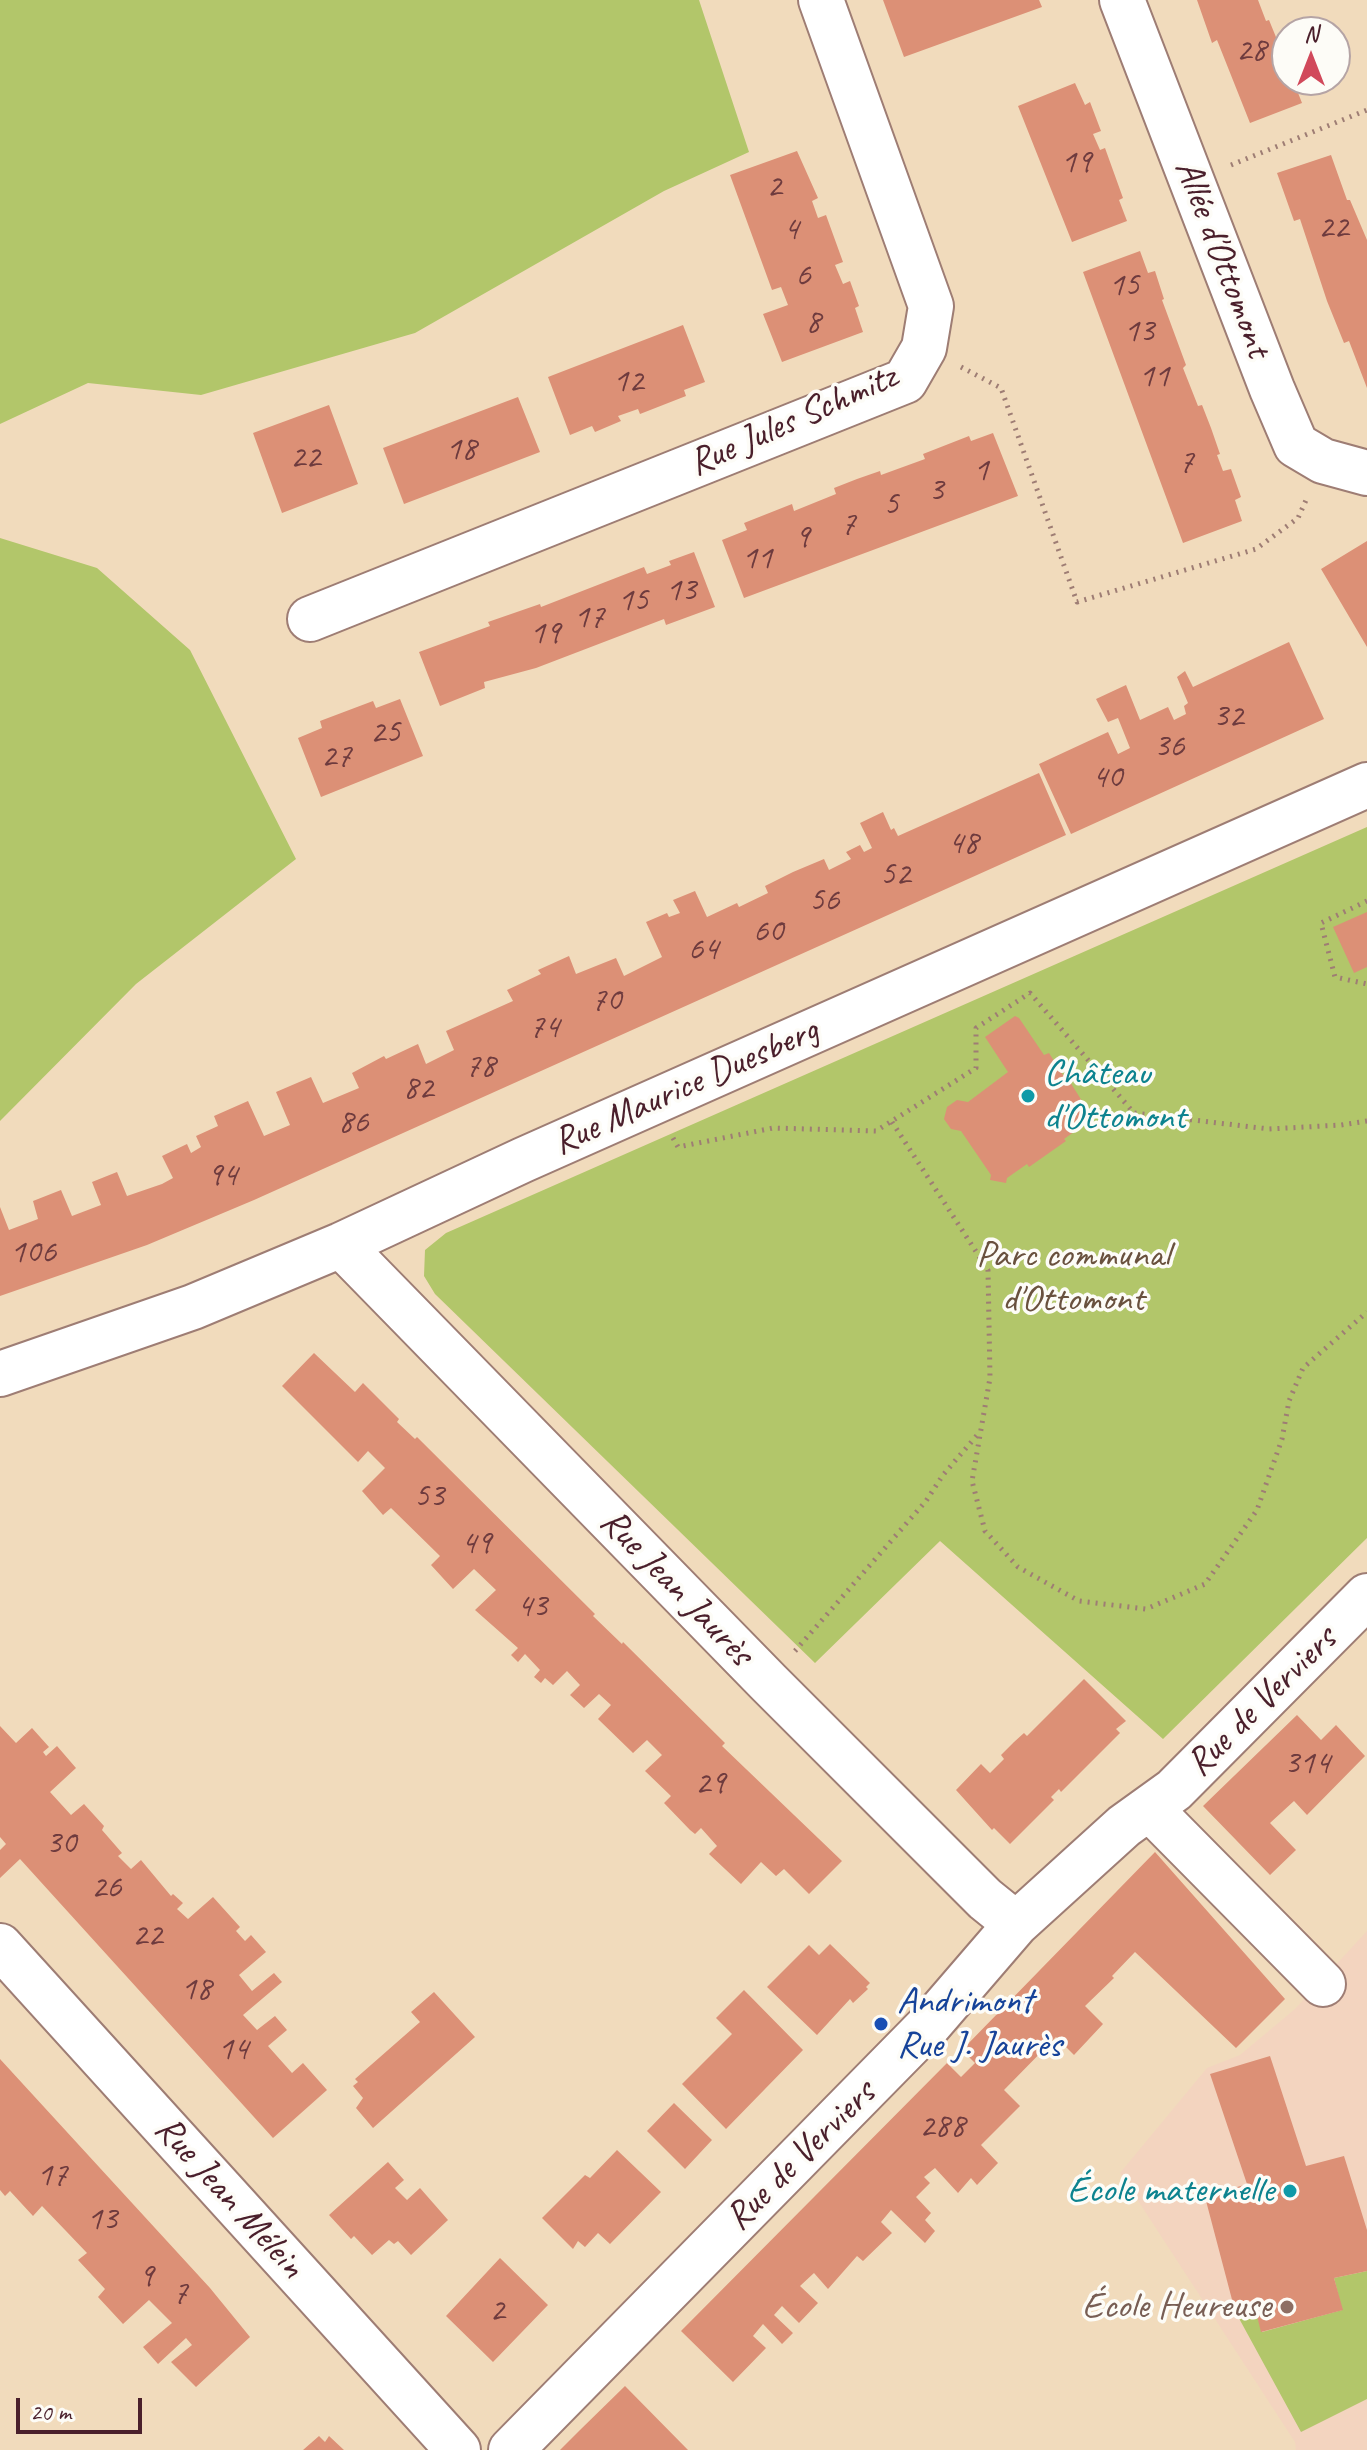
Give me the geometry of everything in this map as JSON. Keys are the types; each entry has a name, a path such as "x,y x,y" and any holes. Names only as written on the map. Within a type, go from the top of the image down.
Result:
{"street":[{"name":"Rue Jules Schmitz","path":"310,619 905,381 924,348 931,306 821,0"},
{"name":"Allée d'Ottomont","path":"1122,0 1296,445 1323,461 1367,473"},
{"name":"Rue Maurice Duesberg","path":"0,1374 193,1307 341,1245 655,1101 1367,785"},
{"name":"Rue Jean Jaurès","path":"341,1245 768,1682 985,1899 1016,1924"},
{"name":"Rue de Verviers","path":"511,2450 929,2025 1016,1924 1124,1826 1174,1790 1367,1596"},
{"path":"1150,1809 1323,1984"},
{"name":"Rue Jean Mélein","path":"0,1946 458,2450"}],"path":[{"path":"1193,180 1367,110"},
{"path":"924,348 1001,388 1077,602 1256,549 1298,518 1323,461"},
{"path":"1367,901 1321,923 1335,977 1367,984"},
{"path":"655,1101 678,1147 773,1128 876,1131 976,1068 976,1028 1030,993 1134,1113 1269,1129 1367,1121"},
{"path":"892,1122 988,1270 990,1378 972,1481 985,1531 1018,1567 1079,1601 1146,1609 1205,1584 1257,1510 1282,1439 1289,1401 1303,1368 1367,1312"},
{"path":"768,1682 926,1501 943,1475 979,1433"}],"shaded area":[{"name":"École Heureuse","path":"1367,1931 1367,2450 1296,2450 1295,2442 1120,2173 1207,2068 1240,2055 1295,2009"}],"green space":[{"path":"0,0 699,0 749,152 664,191 415,333 201,395 88,383 0,424"},
{"path":"0,538 97,568 190,650 296,859 136,984 0,1121"},
{"name":"Parc communal d'Ottomont","path":"1367,827 1367,1538 1163,1739 940,1541 815,1663 435,1294 424,1276 425,1250 446,1233"},
{"path":"1367,2271 1367,2399 1301,2432 1235,2311 1255,2308 1262,2332 1342,2310 1334,2278"}],"building":[{"path":"883,0 1039,0 1042,7 904,57"},
{"path":"1197,0 1258,0 1266,21 1269,20 1271,25 1271,96 1299,96 1302,103 1250,123 1217,40 1212,43"},
{"path":"1075,83 1085,105 1090,102 1101,131 1093,134 1100,150 1105,148 1123,198 1119,200 1127,221 1072,242 1018,106"},
{"path":"797,151 818,198 812,201 818,218 826,215 843,262 835,265 843,284 850,281 859,306 855,308 863,332 782,362 763,314 788,305 781,287 772,290 730,175"},
{"path":"1331,155 1347,200 1350,200 1367,240 1367,388 1349,341 1344,343 1300,219 1294,221 1277,173"},
{"path":"1140,251 1148,273 1155,271 1162,300 1186,365 1183,368 1198,406 1202,405 1211,428 1223,471 1231,469 1241,497 1235,500 1242,521 1183,543 1083,272"},
{"path":"683,325 705,382 684,390 686,396 640,414 638,409 618,416 621,421 595,432 592,426 570,435 548,377"},
{"path":"518,397 540,452 404,504 383,448"},
{"path":"329,405 358,484 282,513 253,433"},
{"path":"993,433 1018,496 744,598 722,540 747,530 744,523 792,504 794,511 836,494 834,488 925,459 923,454 969,436 971,441"},
{"path":"1367,541 1367,647 1321,569"},
{"path":"694,552 715,607 666,625 664,619 536,668 484,682 485,688 440,706 419,652 490,626 488,622 540,604 541,607 644,567 647,574 671,565 669,561"},
{"path":"1289,642 1324,719 1071,834 1039,764 1108,732 1118,754 1130,748 1118,718 1108,722 1096,699 1126,685 1140,720 1168,707 1174,720 1186,714 1184,706 1188,703 1177,677 1185,671 1193,687"},
{"path":"400,699 423,756 321,797 298,738 322,728 320,721 373,701 376,708"},
{"path":"1039,773 1066,835 254,1200 147,1245 0,1296 0,1207 9,1230 38,1219 33,1201 61,1190 72,1216 101,1205 92,1182 117,1172 127,1196 162,1184 173,1178 162,1156 187,1144 191,1153 201,1147 196,1136 218,1126 214,1116 248,1101 264,1136 290,1125 276,1092 311,1077 323,1103 359,1088 352,1073 384,1056 386,1059 418,1044 426,1064 454,1050 446,1031 513,1001 507,990 541,974 538,970 569,956 576,974 616,958 624,976 662,957 646,922 667,913 669,917 680,913 673,900 695,891 707,917 737,903 739,907 768,893 765,886 793,872 824,859 829,870 851,859 846,852 860,845 864,852 872,848 860,823 883,812 891,830 894,828 898,836"},
{"path":"1367,912 1367,967 1354,973 1333,927"},
{"name":"Château d'Ottomont","path":"1015,1016 1044,1055 1049,1053 1087,1109 1093,1110 1089,1126 1085,1124 1029,1167 1027,1164 1007,1178 1006,1183 990,1180 991,1175 961,1131 951,1129 944,1119 947,1107 957,1100 968,1102 1008,1072 985,1037"},
{"path":"314,1353 355,1392 363,1383 399,1419 397,1422 415,1439 417,1437 595,1614 593,1616 725,1743 722,1746 842,1861 809,1894 784,1869 776,1876 761,1862 741,1884 709,1854 717,1846 701,1828 695,1834 664,1803 671,1796 645,1771 662,1755 647,1740 633,1753 598,1719 611,1705 599,1694 584,1708 570,1695 580,1685 567,1671 553,1685 545,1678 541,1683 534,1677 540,1670 525,1654 518,1662 511,1655 518,1648 475,1610 496,1590 474,1569 453,1589 431,1565 440,1556 391,1508 383,1515 362,1491 385,1468 368,1451 358,1462 282,1386"},
{"path":"1084,1679 1126,1721 1116,1729 1120,1733 1061,1792 1059,1789 1051,1797 1054,1800 1010,1844 994,1828 992,1830 956,1790 981,1764 990,1773 1004,1759 1001,1755 1014,1742 1024,1733 1027,1736"},
{"path":"1297,1715 1321,1740 1336,1725 1365,1756 1307,1815 1294,1801 1270,1823 1296,1850 1270,1875 1203,1806"},
{"path":"0,1726 16,1743 32,1728 49,1747 43,1752 46,1756 57,1746 76,1768 50,1792 71,1815 84,1804 122,1853 118,1856 131,1869 141,1860 171,1896 173,1894 183,1903 177,1909 188,1919 213,1897 240,1927 236,1931 245,1941 251,1935 266,1952 239,1975 252,1991 274,1973 282,1982 243,2015 257,2030 275,2016 287,2030 268,2046 292,2073 303,2063 327,2090 273,2138 20,1859 0,1878 0,1850 6,1844 0,1837"},
{"path":"1155,1852 1285,1999 1236,2048 1135,1952 1085,2006 1103,2024 1074,2055 1056,2037 1004,2090 1020,2106 981,2145 998,2163 977,2185 971,2178 958,2193 935,2168 924,2177 930,2183 916,2197 931,2213 925,2220 935,2231 925,2243 891,2210 881,2222 892,2233 863,2261 857,2256 828,2289 814,2273 800,2286 818,2303 799,2323 782,2306 774,2315 793,2333 782,2344 763,2324 753,2336 766,2348 733,2382 681,2331 947,2063 961,2077 975,2063 962,2050"},
{"path":"830,1944 870,1983 866,1987 868,1989 853,2003 850,1999 817,2035 767,1987 809,1945 819,1955"},
{"path":"744,1990 803,2050 726,2129 682,2084 732,2034 716,2018"},
{"path":"434,1992 475,2037 373,2128 356,2108 363,2098 353,2086 358,2082 355,2079 420,2022 411,2012"},
{"name":"École maternelle","path":"1270,2056 1306,2166 1344,2156 1367,2230 1367,2271 1334,2278 1343,2310 1261,2332 1255,2308 1235,2311 1205,2197 1247,2184 1210,2074"},
{"path":"0,2059 210,2288 250,2337 196,2387 171,2362 192,2345 186,2338 158,2364 143,2347 172,2323 149,2300 123,2324 98,2297 105,2289 78,2260 87,2253 42,2206 33,2216 10,2191 5,2196 0,2190"},
{"path":"674,2103 712,2140 685,2169 647,2131"},
{"path":"617,2150 661,2192 610,2244 598,2233 585,2247 578,2241 573,2249 542,2218 585,2175 590,2178"},
{"path":"388,2162 404,2180 395,2188 407,2200 420,2188 448,2220 411,2255 398,2241 394,2244 389,2240 372,2255 354,2236 351,2239 329,2215"},
{"path":"500,2258 548,2305 493,2362 446,2316"},
{"path":"625,2386 688,2450 560,2450 580,2430"},
{"path":"319,2436 325,2442 329,2436 344,2450 303,2450"}],"place":[{"name":"Château d'Ottomont","path":"1028,1096"},
{"name":"Andrimont Rue J. Jaurès","path":"881,2024"},
{"name":"École maternelle","path":"1290,2191"},
{"name":"École Heureuse","path":"1287,2307"}]}
